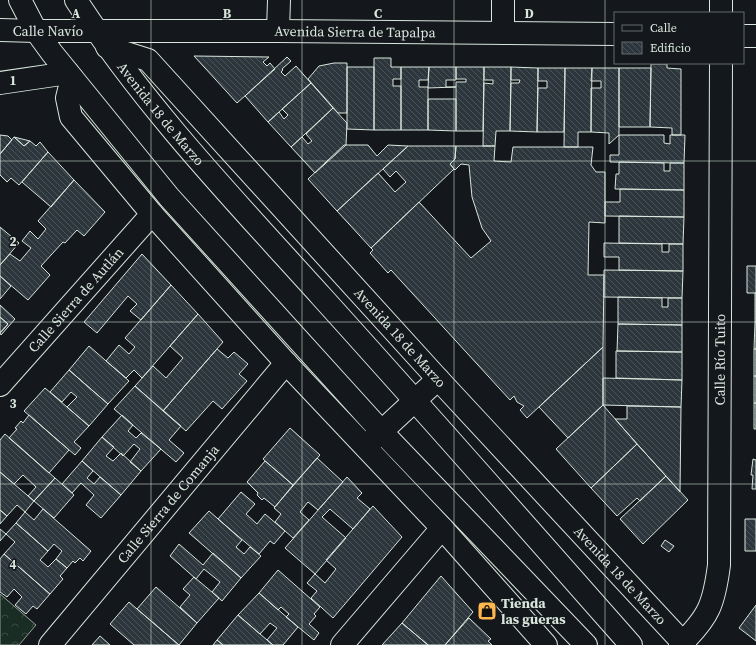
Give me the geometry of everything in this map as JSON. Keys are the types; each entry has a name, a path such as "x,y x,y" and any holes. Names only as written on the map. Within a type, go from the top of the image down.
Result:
{"street":[{"path":"20,0 36,31 70,76 169,197 380,431 586,645"},
{"path":"76,0 101,39"},
{"path":"278,31 279,0"},
{"path":"503,0 503,33"},
{"path":"721,0 721,12"},
{"name":"Calle Navío","path":"0,30 36,31 101,39"},
{"name":"Avenida Sierra de Tapalpa","path":"101,39 278,31 614,34"},
{"path":"744,36 756,36"},
{"name":"Avenida 18 de Marzo","path":"101,39 148,60 438,379 682,644"},
{"name":"Avenida 18 de Marzo","path":"101,39 204,166 415,400 631,645"},
{"name":"Calle Río Tuito","path":"682,644 705,618 715,594 719,565 721,64"},
{"path":"0,84 70,76"},
{"path":"70,76 67,98 71,117 152,214 286,363 442,528 546,645"},
{"name":"Calle Sierra de Autlán","path":"0,385 152,214"},
{"name":"Calle Sierra de Comanja","path":"50,645 286,363"},
{"path":"365,446 438,379"},
{"path":"342,645 442,528"}],"green space":[{"path":"0,594 36,625 19,645 0,645"}],"building":[{"path":"194,56 269,57 263,62 267,66 270,63 275,69 237,103"},
{"path":"287,57 291,61 282,69 283,70 281,72 285,76 296,66 311,83 268,122 245,96"},
{"path":"374,58 391,58 391,67 401,67 401,79 393,79 393,86 401,86 401,130 374,130"},
{"path":"334,63 347,63 347,113 338,113 308,79 319,66"},
{"path":"651,64 667,64 667,68 681,69 681,135 672,135 672,128 650,127"},
{"path":"347,67 374,67 374,130 347,129"},
{"path":"401,67 429,67 428,80 419,80 419,87 428,87 428,130 401,130"},
{"path":"429,67 456,67 456,80 446,80 446,87 456,87 428,88"},
{"path":"456,67 484,67 483,131 456,131 456,82 466,82 466,79 456,79"},
{"path":"484,67 511,67 510,131 496,131 495,146 483,146 484,83 493,84 493,80 484,80"},
{"path":"511,67 538,68 537,132 510,131 511,83 519,83 520,80 511,80"},
{"path":"538,68 565,68 564,132 537,132 538,88 547,88 547,81 538,81"},
{"path":"565,68 592,68 591,132 578,132 578,147 564,147"},
{"path":"592,68 619,68 619,135 609,144 609,133 591,132 591,88 601,88 601,81 591,81"},
{"path":"619,68 651,68 650,127 619,127"},
{"path":"311,83 333,108 291,147 268,122 279,112 284,119 288,115 282,109"},
{"path":"428,99 456,99 456,131 428,130"},
{"path":"333,108 347,123 346,145 315,173 291,147 302,137 308,144 312,141 306,134"},
{"path":"0,135 8,136 12,140 0,154"},
{"path":"619,135 664,135 664,143 670,144 670,135 685,135 684,163 610,162 610,155 619,155"},
{"path":"14,137 30,141 24,146"},
{"path":"14,137 24,146 30,141 36,146 40,142 48,152 19,185 11,178 7,182 0,175 0,154"},
{"path":"344,145 368,145 377,156 388,145 408,146 337,211 308,179"},
{"path":"408,146 456,146 455,159 450,164 454,169 371,248 337,211 378,173 395,192 406,182 396,171 390,177 383,169"},
{"path":"456,146 495,146 494,161 511,162 513,147 593,147 591,165 596,172 605,172 605,223 589,222 588,275 604,275 603,347 527,418 520,410 524,406 517,402 514,396 510,400 391,270 388,273 370,253 373,250 371,248 419,202 471,258 491,241 482,228 472,197 469,165 461,164 455,170 450,164 455,159"},
{"path":"48,152 74,180 51,207 22,182"},
{"path":"619,162 664,163 664,171 670,171 670,163 684,163 684,190 615,189 616,174 619,174"},
{"path":"74,180 105,212 84,236 77,230 65,243 63,242 41,266 50,275 28,300 0,276 0,265 10,254 20,261 31,248 22,241 30,231 38,239 46,229 38,221"},
{"path":"620,189 684,190 684,217 605,216 605,202 620,202"},
{"path":"619,216 684,217 683,244 619,243"},
{"path":"0,227 19,243 0,265"},
{"path":"604,243 662,244 662,252 669,252 669,244 683,244 683,271 619,270 619,257 604,257"},
{"path":"142,254 171,285 141,320 130,311 137,304 128,296 97,333 84,322"},
{"path":"747,266 756,266 756,293 747,293"},
{"path":"604,270 683,271 682,298 604,297"},
{"path":"0,276 11,286 0,299"},
{"path":"171,285 198,314 142,378 134,370 126,378 106,361 119,345 129,354 135,347 125,338"},
{"path":"756,293 756,322 755,322"},
{"path":"618,297 662,298 662,307 668,307 668,298 682,298 682,325 618,324"},
{"path":"0,305 15,319 1,335 0,333 8,324 0,317"},
{"path":"198,314 223,342 163,411 135,386 153,366 166,378 183,358 170,346"},
{"path":"0,317 8,324 0,333"},
{"path":"755,322 756,349 754,349"},
{"path":"618,324 682,325 682,352 617,351"},
{"path":"89,346 129,381 108,404 69,370"},
{"path":"603,347 603,405 568,438 539,407"},
{"path":"217,349 228,358 234,352 248,364 239,374 247,381 222,409 213,401 186,431 163,411"},
{"path":"754,349 756,349 756,376 754,376"},
{"path":"616,351 682,352 682,380 616,378"},
{"path":"69,370 108,404 89,426 67,407 77,397 71,392 62,402 50,392"},
{"path":"754,376 756,376 756,403 754,403"},
{"path":"603,378 682,380 681,407 603,405"},
{"path":"135,386 181,426 169,440 184,453 176,462 114,409"},
{"path":"45,388 89,426 74,442 81,448 75,455 24,411"},
{"path":"754,403 756,403 756,429 754,429"},
{"path":"603,405 637,444 591,488 556,449"},
{"path":"627,406 681,407 680,492 615,419 627,419"},
{"path":"29,415 69,450 49,473 9,438 17,429 15,428 21,421 23,423"},
{"path":"122,415 133,425 128,431 136,438 141,433 161,449 141,471 130,462 140,449 134,444 123,456 102,437"},
{"path":"290,428 320,455 293,485 263,459"},
{"path":"5,434 55,478 34,501 28,496 36,487 23,475 14,484 0,472 0,440"},
{"path":"102,437 114,447 106,456 113,461 121,453 141,471 121,495 82,461"},
{"path":"637,444 666,476 640,501 637,498 617,516 591,488"},
{"path":"317,458 343,482 318,510 308,502 300,512 309,520 293,538 275,522 281,514 274,508"},
{"path":"753,459 756,460 756,489 752,489 753,475 751,475"},
{"path":"82,461 93,471 87,478 94,484 100,477 121,495 101,518 86,505 94,495 81,483 72,493 62,484"},
{"path":"265,461 293,485 275,507 264,498 262,500 257,495 258,493 247,482"},
{"path":"0,472 34,501 25,512 17,505 7,516 0,510"},
{"path":"666,476 688,500 643,544 620,519"},
{"path":"347,477 362,493 357,498 370,509 353,529 330,509 322,517 346,538 315,574 285,548"},
{"path":"55,478 74,495 54,518 34,501"},
{"path":"241,492 255,504 246,514 257,524 265,514 285,531 274,544 270,541 259,554 218,519"},
{"path":"373,506 402,537 333,618 311,598 317,591 307,583 315,574 325,583 336,569 326,560"},
{"path":"43,509 91,551 83,561 80,558 75,563 73,561 67,568 56,559 62,551 54,544 48,551 16,523 25,512 34,520"},
{"path":"0,510 7,516 0,524"},
{"path":"209,511 242,540 236,547 244,554 250,547 261,556 241,578 189,533"},
{"path":"745,519 756,519 756,551 745,551"},
{"path":"16,523 48,551 40,560 48,567 56,559 67,568 60,576 63,579 50,594 4,554 15,542 6,534"},
{"path":"0,529 6,534 0,541"},
{"path":"665,540 674,546 669,552 661,546"},
{"path":"179,544 203,565 213,553 241,578 222,601 212,592 220,582 204,569 196,579 170,556"},
{"path":"4,554 50,594 37,609 33,606 26,614 15,605 22,597 14,589 7,597 0,592 0,559"},
{"path":"278,570 320,607 314,614 316,616 309,624 319,633 314,640 286,617 289,614 281,607 278,610 259,593"},
{"path":"441,576 473,612 445,645 428,645 402,623"},
{"path":"194,577 219,598 197,623 180,607 190,595 183,589"},
{"path":"156,587 197,623 179,645 137,609"},
{"path":"259,593 298,627 283,645 273,645 267,640 277,628 270,623 260,634 238,615"},
{"path":"129,602 179,645 134,645 110,624"},
{"path":"756,605 756,641 739,628"},
{"path":"238,615 273,645 223,645 217,640"},
{"path":"469,618 491,639 488,641 492,645 445,645"},
{"path":"402,623 428,645 382,645"},
{"path":"100,636 110,645 92,645"},
{"path":"217,640 223,645 213,645"}],"place":[{"name":"Tienda las gueras","path":"487,611"}]}
